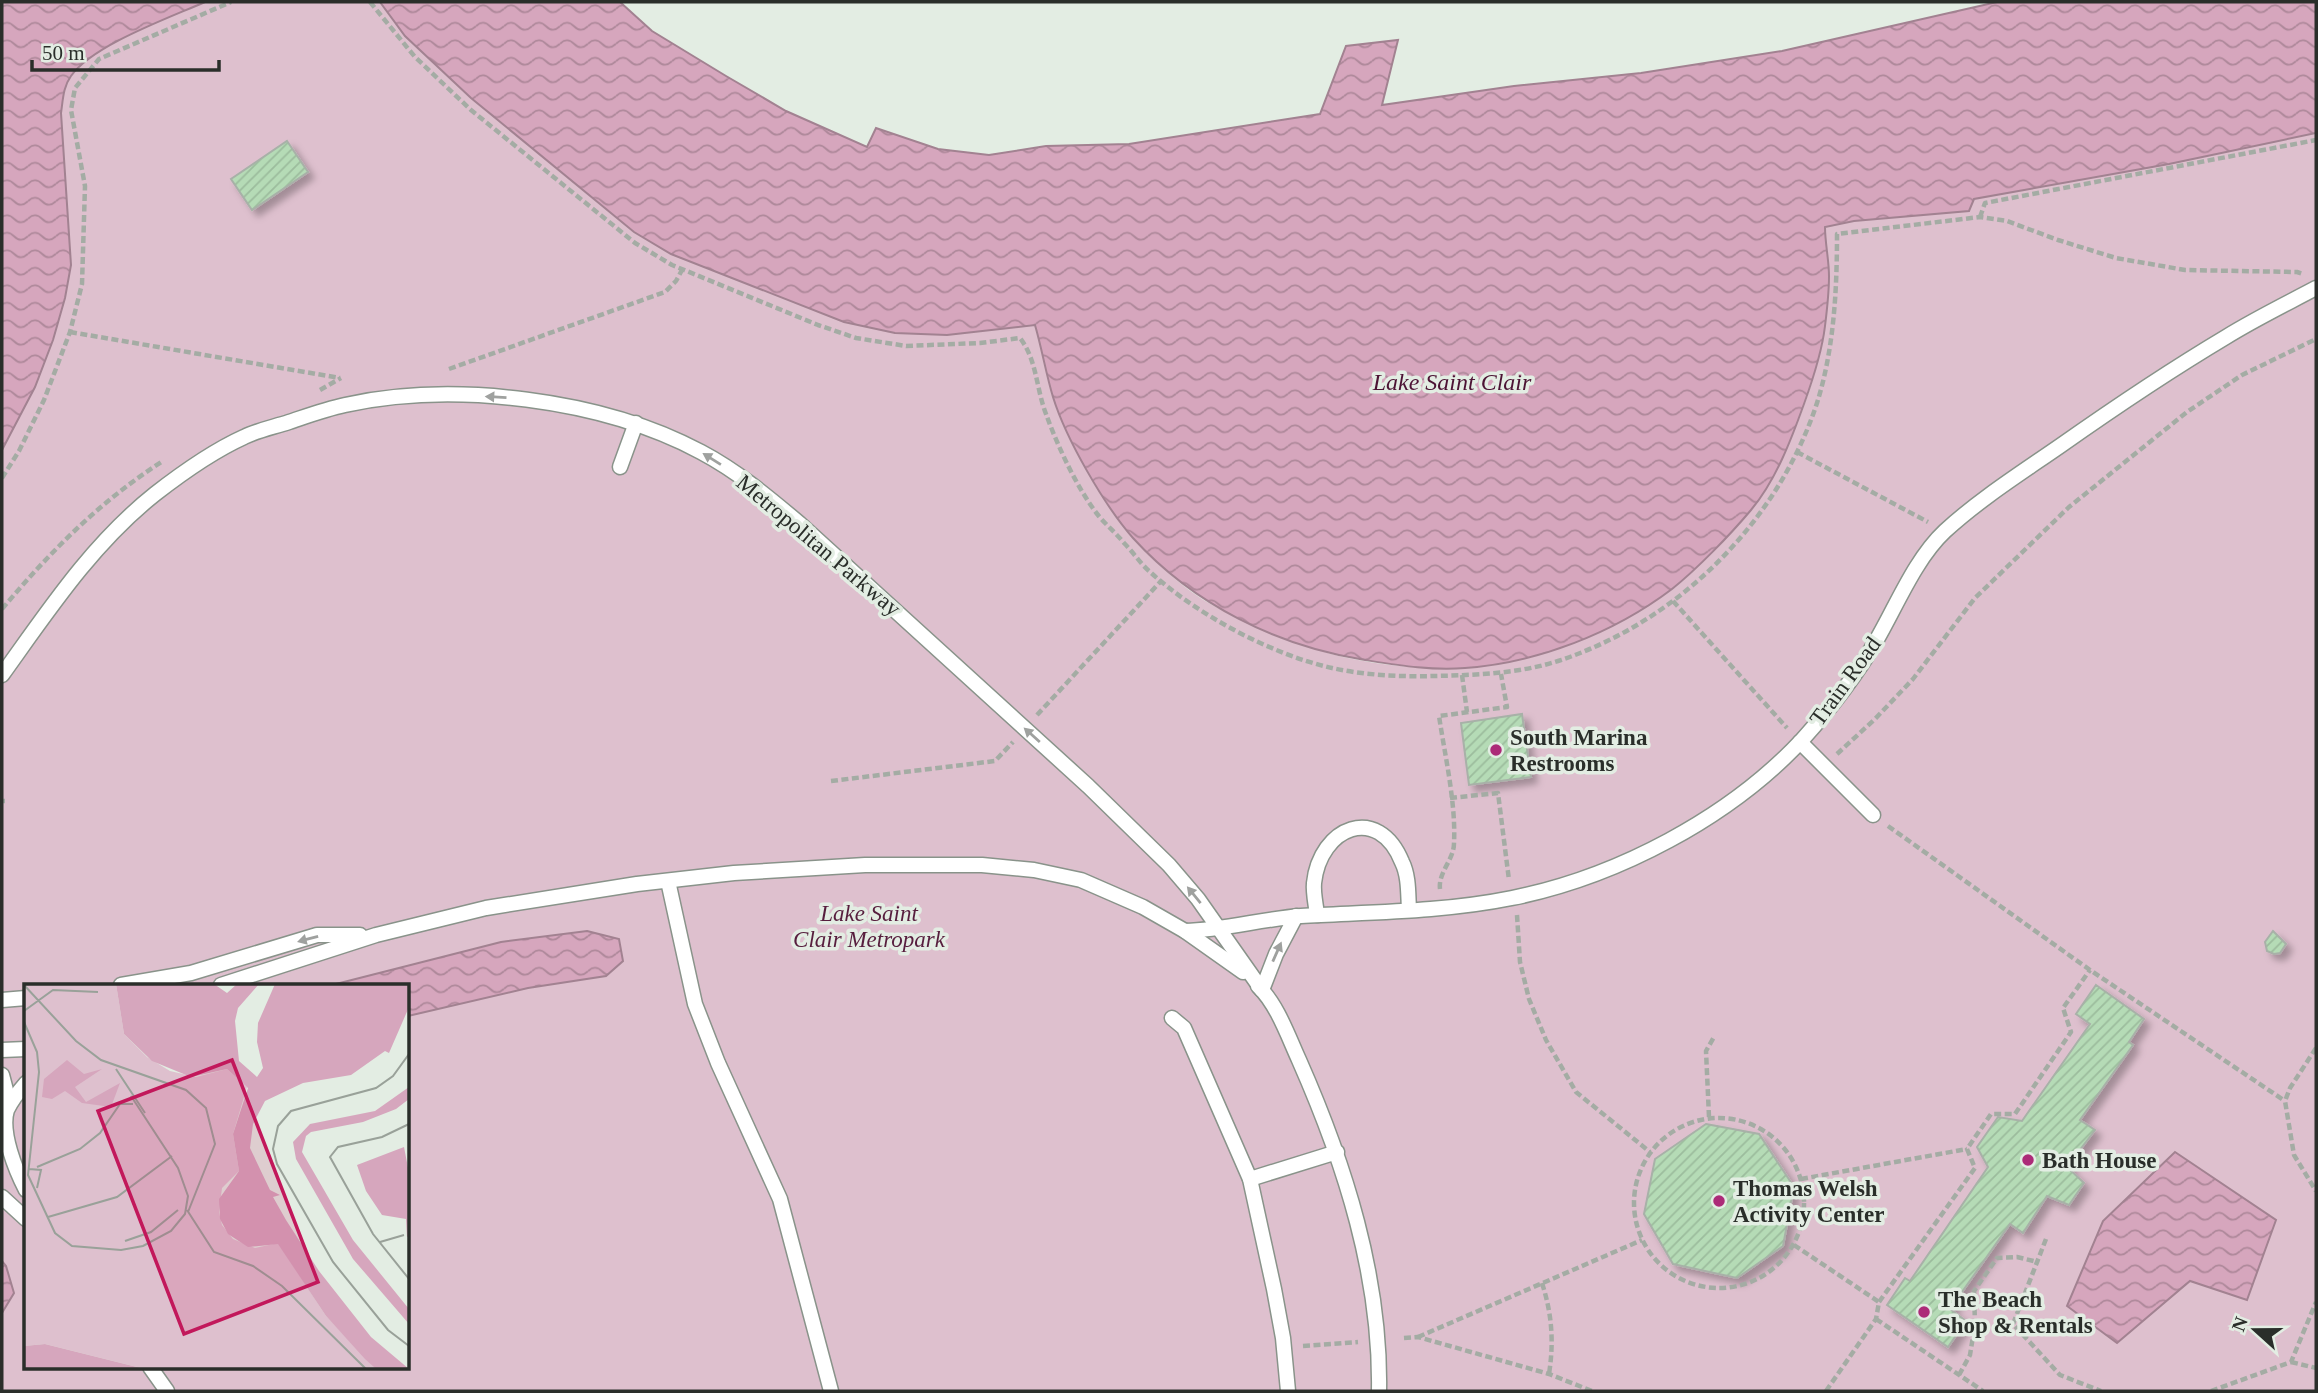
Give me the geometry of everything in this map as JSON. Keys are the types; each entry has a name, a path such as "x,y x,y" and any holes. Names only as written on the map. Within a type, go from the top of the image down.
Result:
{"lane":[{"name":"Train Road","path":"1185,931 1296,916 1441,908 1512,898 1596,875 1676,838 1738,796 1800,742 1854,676 1924,558 1942,534 1984,498 2098,419 2314,283"},
{"name":"Metropolitan Parkway","path":"2,676 71,579 114,530 155,494 244,436 344,405 418,395 499,397 577,406 636,423 700,452 752,484 799,523 1088,786 1169,865 1262,990"},
{"path":"620,467 636,423"},
{"path":"1800,742 1873,815"},
{"path":"1317,915 1314,883 1322,859 1333,839 1353,828 1368,829 1381,834 1397,851 1406,876 1409,910"},
{"path":"224,984 376,935 486,908 668,881 760,871 865,865 982,865 1034,870 1081,880 1143,907 1185,931 1233,963 1262,990 1273,1007 1313,1093 1337,1153 1366,1259 1378,1340 1379,1391"},
{"path":"668,881 695,1004 718,1063 780,1199 831,1391"},
{"path":"1262,990 1276,954 1296,916"},
{"path":"127,984 191,974 317,936 376,935"},
{"path":"2,1000 24,998"},
{"path":"1172,1018 1184,1028 1250,1179 1283,1338 1288,1391"},
{"path":"2,1050 24,1049"},
{"path":"2,1075 7,1094 4,1117 8,1150 24,1186"},
{"path":"4,1117 24,1086"},
{"path":"1250,1179 1337,1153"},
{"path":"2,1197 24,1217"},
{"path":"151,1368 167,1391"}],"path":[{"path":"2,478 19,452 44,400 70,332 82,284 85,186 71,110 75,88 99,59 231,2"},
{"path":"370,2 415,57 471,110 635,243 682,270 856,338 906,346 980,343 1020,338 1030,351 1044,410 1056,441 1077,480 1097,514 1149,571 1196,606 1234,629 1296,656 1333,668 1413,676 1501,674 1557,661 1601,643 1693,587 1727,553 1769,501 1797,452 1817,402 1831,339 1837,282 1837,234 1980,217 2007,220 2116,258 2185,270 2297,272 2314,283"},
{"path":"1980,217 1985,203 2316,139"},
{"path":"449,369 666,292 682,270"},
{"path":"70,332 341,378"},
{"path":"1833,757 1875,719 1913,679 1975,598 2069,507 2187,412 2242,375 2316,339"},
{"path":"1797,452 1925,519 1942,534"},
{"path":"1673,601 1789,730"},
{"path":"1441,908 1439,879 1454,848 1455,829 1439,716 1507,707 1501,674"},
{"path":"1462,675 1467,712"},
{"path":"1450,798 1498,793 1509,883"},
{"path":"1873,815 2090,970 2285,1101"},
{"path":"1515,911 1519,919 1520,962 1529,999 1546,1040 1576,1092 1650,1152"},
{"path":"1801,1179 1967,1149 1991,1114 2015,1114 2071,1032 2063,1008 2090,970"},
{"path":"1709,1117 1706,1051 1714,1037"},
{"path":"2316,1048 2290,1088 2285,1101 2294,1155 2316,1191"},
{"path":"1709,1117 1735,1118 1760,1127 1780,1142 1795,1163 1801,1179 1805,1209 1801,1230 1794,1245 1774,1269 1751,1283 1724,1289 1698,1286 1673,1275 1653,1257 1643,1240 1634,1213 1634,1192 1640,1171 1650,1152 1677,1129 1709,1117"},
{"path":"1826,1391 1876,1319 1879,1302 1975,1168 1967,1149"},
{"path":"2046,1239 2013,1324 2060,1376 2101,1391"},
{"path":"1419,1337 1643,1240"},
{"path":"1794,1245 1879,1302"},
{"path":"1959,1375 1970,1355 1975,1324 1974,1291 1997,1258 2017,1257 2038,1262"},
{"path":"1542,1283 1551,1322 1553,1348 1549,1374"},
{"path":"2291,1362 2316,1302"},
{"path":"1876,1319 1983,1391"},
{"path":"1404,1338 1419,1337 1549,1374 1591,1391"},
{"path":"1303,1346 1359,1342"},
{"path":"2211,1391 2291,1362 2316,1368"}],"green space":[{"name":"Lake Saint Clair Metropark","path":"205,2 380,2 405,36 471,98 671,254 844,322 895,333 947,335 1036,325 1053,397 1076,451 1098,490 1122,524 1170,575 1192,592 1230,614 1322,651 1365,661 1417,668 1451,669 1508,662 1548,652 1587,637 1624,619 1659,596 1692,571 1723,542 1753,507 1781,460 1812,384 1828,303 1829,270 1824,227 1854,221 1969,211 1974,199 2169,164 2316,133 2316,1391 2,1391 2,450 35,387 53,340 71,265 61,113 66,85 71,76 96,54 133,33"}],"water":[{"path":"2,2 205,2 114,43 82,65 66,85 61,113 71,265 53,340 35,387 2,450"},
{"name":"Lake Saint Clair","path":"380,2 620,2 652,31 726,76 786,111 867,147 876,128 938,149 989,155 1046,146 1129,144 1320,114 1346,46 1398,40 1382,105 1514,86 1641,73 1782,51 1997,2 2316,2 2316,133 2169,164 1974,199 1969,211 1854,221 1825,227 1829,270 1828,295 1824,336 1814,375 1794,432 1775,473 1760,498 1733,530 1672,589 1600,632 1520,660 1465,668 1427,668 1332,653 1269,633 1210,602 1157,562 1122,524 1098,490 1076,451 1053,397 1035,325 947,335 895,333 844,322 671,254 634,232 471,98 405,36"},
{"path":"587,931 619,939 623,961 606,976 528,988 410,1016 410,984 336,984 501,942"},
{"path":"2175,1152 2276,1220 2247,1300 2190,1281 2117,1343 2067,1306 2103,1221"},
{"path":"2,1261 14,1293 2,1313"}],"building":[{"path":"287,141 308,172 252,210 231,179"},
{"name":"South Marina Restrooms","path":"1522,714 1531,777 1469,785 1461,723"},
{"path":"2273,931 2286,944 2280,953 2267,951 2265,942"},
{"name":"Bath House","path":"2096,985 2144,1019 2129,1042 2133,1045 2080,1120 2095,1130 2067,1167 2084,1183 2069,1205 2047,1196 2023,1233 2010,1224 1950,1309 1966,1321 1948,1347 1887,1305 1905,1278 1910,1281 1988,1167 1977,1147 1998,1117 2022,1121 2090,1024 2076,1014"},
{"name":"Thomas Welsh Activity Center","path":"1706,1124 1759,1134 1794,1187 1783,1246 1737,1278 1673,1264 1644,1214 1655,1159"}],"place":[{"name":"South Marina Restrooms","path":"1496,750"},
{"name":"Bath House","path":"2028,1160"},
{"name":"Thomas Welsh Activity Center","path":"1719,1201"},
{"name":"The Beach Shop & Rentals","path":"1924,1312"}]}
